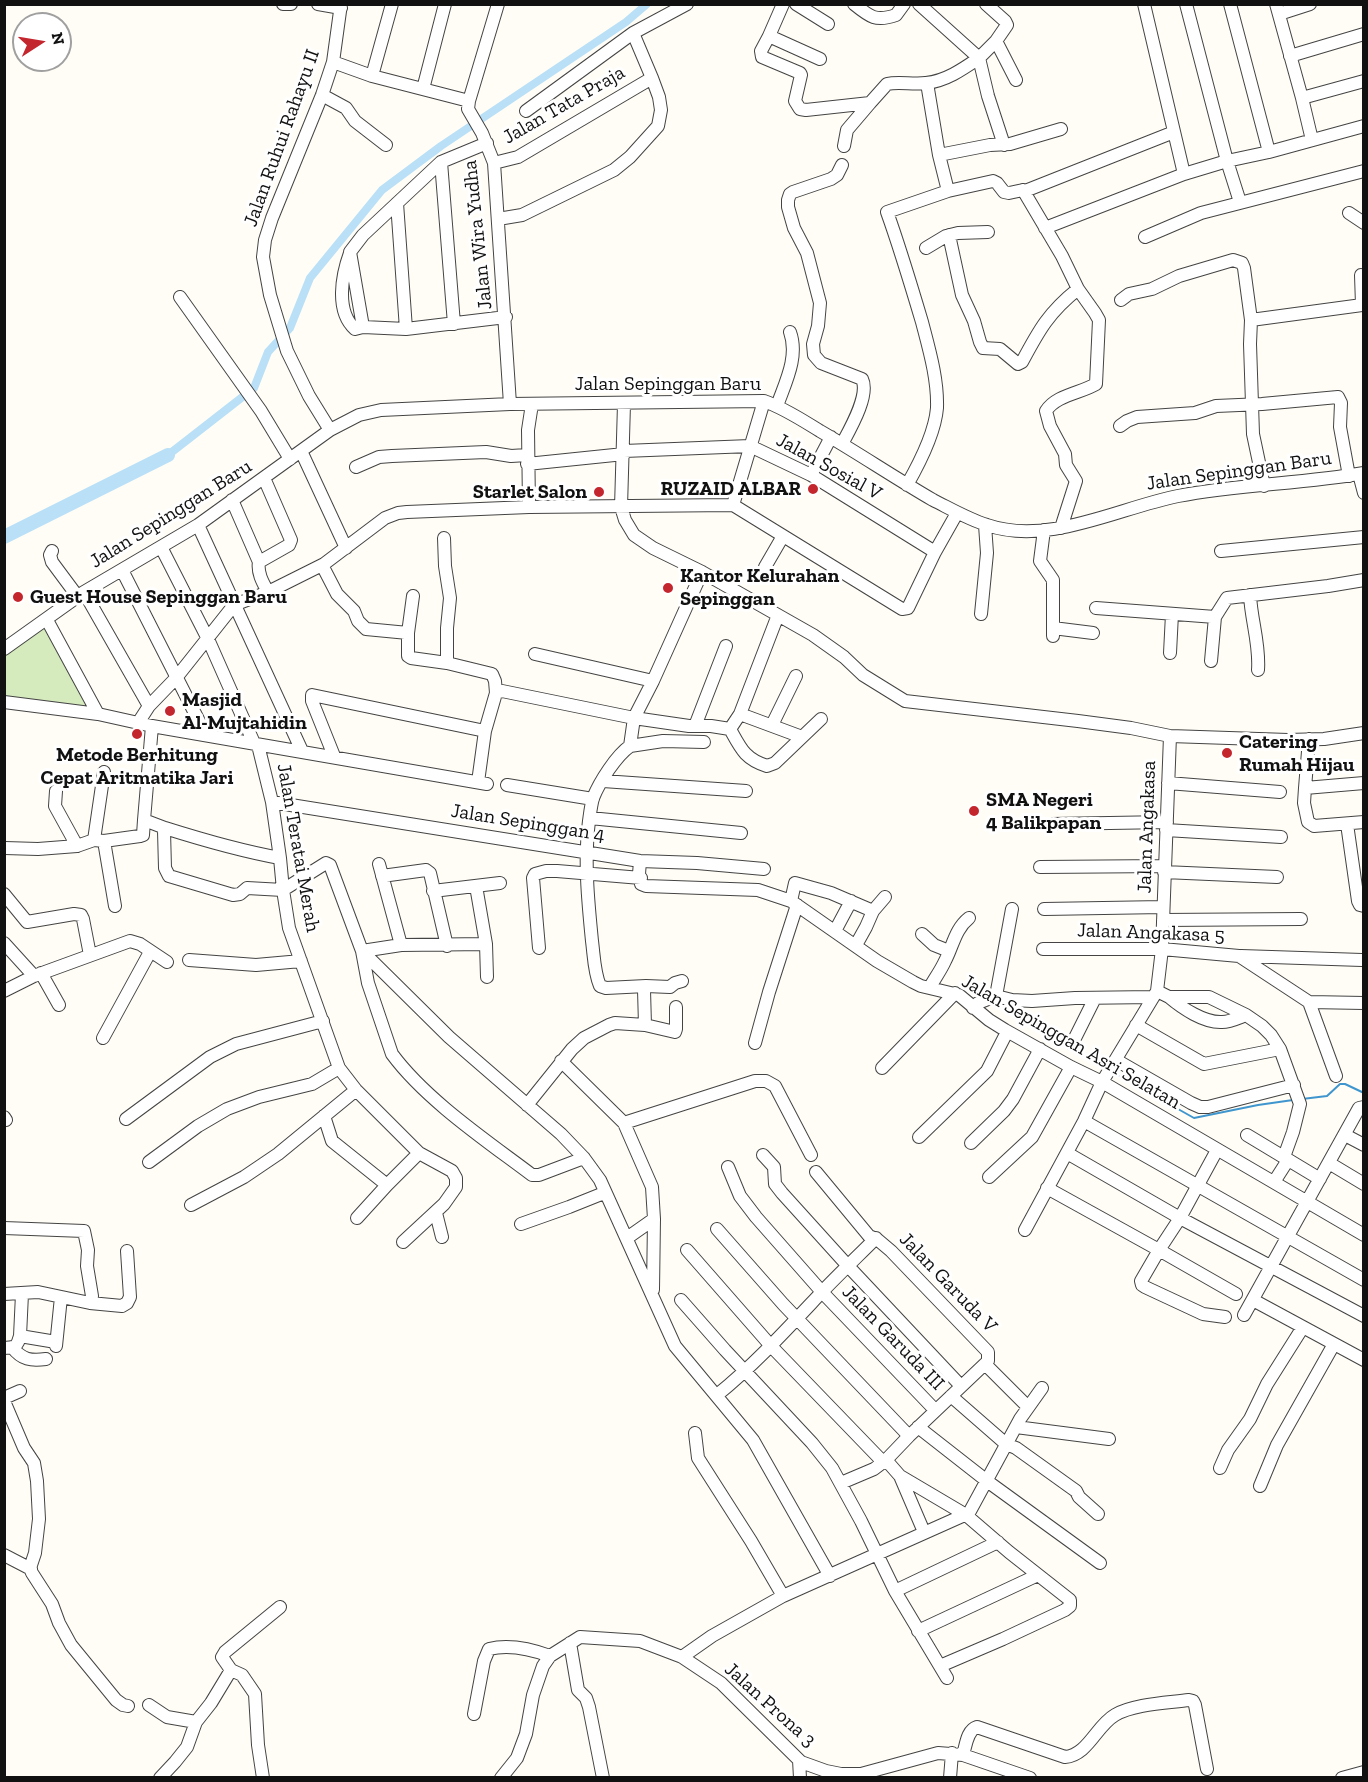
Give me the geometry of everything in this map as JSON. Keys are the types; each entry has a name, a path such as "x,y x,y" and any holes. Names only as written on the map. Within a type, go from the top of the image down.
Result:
{"street":[{"path":"283,4 291,4"},
{"path":"318,4 341,6"},
{"path":"372,76 392,4"},
{"path":"423,89 445,4"},
{"path":"333,62 468,105 498,4"},
{"path":"633,33 687,4"},
{"path":"783,4 761,51 762,57 800,73 795,101 800,109 870,103"},
{"path":"796,4 828,24"},
{"path":"854,4 876,19 896,15 903,4"},
{"path":"919,4 979,58 988,96 1004,145"},
{"path":"844,146 847,130 887,84 927,83 955,74 979,58 996,41 1007,25 986,4"},
{"path":"1143,4 1184,174"},
{"path":"1186,4 1240,202"},
{"path":"1230,4 1269,152"},
{"path":"1310,4 1277,9 1312,140"},
{"name":"Jalan Ruhui Rahayu II","path":"330,430 309,396 287,351 264,267 264,249 272,218 333,62 341,6"},
{"name":"Jalan Tata Praja","path":"494,163 518,157 652,78 633,33 526,111"},
{"path":"1290,56 1364,34"},
{"path":"769,36 820,59"},
{"path":"996,41 1016,80"},
{"path":"498,219 522,215 614,170 630,157 658,126 661,110 652,78"},
{"path":"1302,98 1364,81"},
{"path":"927,83 939,156 948,191"},
{"path":"322,95 346,108 355,121 386,145"},
{"name":"Jalan Wira Yudha","path":"468,105 485,138 494,163 510,404"},
{"path":"1045,228 1184,174 1364,126"},
{"path":"939,156 990,145 1004,145 1061,129"},
{"path":"907,485 922,455 937,409 935,383 927,341 915,296 887,212 948,191 993,181 1004,192 1025,191 1174,132"},
{"path":"485,138 441,162 363,235 350,252 363,327 406,329 506,317"},
{"path":"441,162 454,324"},
{"path":"811,475 860,410 865,389 862,379 822,363 814,356 813,344 818,326 820,303 809,260 795,228 788,200 793,192 831,179 837,175 842,165"},
{"path":"1145,237 1190,217 1364,171"},
{"path":"1023,190 1062,256 1078,289 1099,320 1097,381 1094,386 1063,398 1046,411 1050,426 1076,481 1061,528"},
{"path":"398,203 406,329"},
{"path":"1364,209 1349,213 1364,223"},
{"path":"926,248 958,233 988,232"},
{"path":"949,236 962,295 983,348 1000,349 1018,364 1022,362 1044,321 1060,303 1078,289"},
{"path":"1121,300 1129,294 1152,289 1179,276 1233,260 1242,263 1251,320 1252,434 1264,486"},
{"path":"1251,320 1363,306 1361,275"},
{"path":"180,297 261,411 290,459"},
{"path":"777,406 792,360 794,348 790,332"},
{"path":"1120,426 1137,417 1196,413 1216,406 1340,398 1340,427 1364,493"},
{"path":"733,505 764,401"},
{"name":"Jalan Sepinggan Baru","path":"4,649 81,594 198,525 330,430 359,415 381,410 510,404 764,401 777,406 957,513 1003,530 1061,528 1177,496 1357,474"},
{"path":"529,507 527,459 532,404"},
{"path":"624,404 621,507 625,520 634,535 653,548 702,572 821,641 844,657 862,675 905,700 1089,722 1170,736 1288,740 1336,738 1364,733"},
{"name":"Jalan Sosial V","path":"356,467 380,457 392,456 486,452 527,459 750,446 811,475 935,552"},
{"path":"301,451 346,548"},
{"path":"259,562 290,545 291,540 264,478"},
{"path":"232,500 259,562 261,579 268,592"},
{"path":"138,723 149,706 176,678 234,605 268,592 322,565 385,518 398,513 529,507 733,505 906,610 957,513"},
{"path":"198,525 302,751"},
{"path":"981,614 987,554 985,525"},
{"path":"1044,530 1040,561 1053,580 1053,632 1093,633"},
{"path":"765,567 783,536"},
{"path":"1221,551 1364,537"},
{"path":"444,538 450,598 447,663"},
{"name":"Jalan Teratai Merah","path":"161,547 208,639 256,744 272,802 290,928 339,1068 356,1090 419,1154 452,1171 456,1178 456,1186 436,1214"},
{"path":"52,551 50,555 52,562 81,594 149,706"},
{"path":"322,565 337,594 354,611 358,621 366,629 408,633"},
{"path":"122,570 206,735"},
{"path":"631,745 633,723 702,572"},
{"path":"1211,661 1215,617 1227,598 1328,586 1364,579"},
{"path":"4,702 98,714 152,726 482,783 485,731 496,693 495,681 492,675 408,656 408,633 413,596"},
{"path":"1250,596 1250,613 1258,650 1258,670"},
{"path":"1096,608 1215,617"},
{"path":"1170,653 1172,614"},
{"path":"730,729 740,714 778,615"},
{"path":"47,620 98,714"},
{"path":"695,726 726,646"},
{"path":"535,654 653,681"},
{"path":"772,725 796,676"},
{"path":"496,693 502,691 633,723 730,729"},
{"path":"334,756 312,701 312,695 485,731"},
{"path":"740,714 802,738"},
{"path":"730,729 744,754 754,762 767,766 775,763 821,719"},
{"path":"4,848 38,849 77,846 143,835 152,726"},
{"name":"Jalan Angakasa","path":"1155,994 1162,949 1170,736"},
{"path":"1309,739 1304,803 1308,822 1314,826 1364,822"},
{"path":"682,981 670,987 606,988 600,986 594,959 587,874 590,818 593,799 603,781 621,753 631,745 663,741 704,742"},
{"path":"104,772 99,841 115,906"},
{"path":"603,781 746,791"},
{"path":"1168,783 1280,792"},
{"path":"1305,788 1364,783"},
{"path":"507,785 593,799"},
{"path":"56,791 55,806 77,846"},
{"name":"Jalan Sepinggan 4","path":"272,802 640,861 764,869"},
{"path":"590,818 741,833"},
{"path":"144,820 217,845 280,858"},
{"path":"1052,824 1166,826 1281,837"},
{"path":"1347,824 1358,901 1364,906"},
{"path":"165,828 165,868 170,876 234,895 240,894 247,888 283,890 328,863 362,951 368,983 393,1054 400,1064 477,1135 532,1175 539,1175 584,1158"},
{"path":"539,948 533,878 535,874 546,871 640,878 640,861"},
{"path":"1040,867 1165,869 1277,877"},
{"path":"401,945 381,870 426,870 430,873 447,945"},
{"name":"Jalan Sepinggan Asri Selatan","path":"640,878 641,884 646,886 758,890 794,903 877,961 913,982 954,993 976,1005 1007,1032 1071,1067 1103,1079 1217,1150 1364,1235"},
{"path":"433,891 500,883"},
{"path":"755,1043 794,903 795,883 831,893 873,911"},
{"path":"476,886 486,944 487,977"},
{"path":"4,894 27,922 74,914 81,915 90,955"},
{"path":"856,945 873,911 885,897"},
{"path":"835,931 851,901"},
{"path":"995,996 1012,909"},
{"path":"1044,909 1301,919"},
{"path":"930,987 958,931 969,918"},
{"path":"922,934 948,954"},
{"path":"4,991 38,974 130,941 140,944 167,962"},
{"path":"4,943 38,974 59,1005"},
{"path":"362,951 401,945 486,944"},
{"name":"Jalan Angakasa 5","path":"1043,949 1162,949 1239,956 1309,1002"},
{"path":"362,951 448,1037 561,1134 584,1158 600,1180 675,1346 753,1440 830,1576"},
{"path":"103,1038 150,952"},
{"path":"1239,956 1362,960"},
{"path":"189,960 256,965 301,961"},
{"path":"645,1025 644,990 646,986"},
{"path":"882,1068 954,993"},
{"path":"976,1005 995,996 1032,1001 1155,994 1169,997 1209,997 1246,1015 1262,1026 1280,1049 1300,1104 1286,1159 1274,1182"},
{"path":"1025,1230 1067,1153 1103,1079 1155,994"},
{"path":"1169,997 1191,1011 1219,1022 1227,1022 1246,1015"},
{"path":"1072,1044 1095,998"},
{"path":"1336,1076 1309,1002 1364,1003"},
{"path":"527,1105 561,1061 584,1038 615,1023 645,1025 675,1032 676,1007"},
{"path":"126,1119 210,1057 236,1044 323,1021"},
{"path":"1136,1025 1204,1064 1280,1049"},
{"path":"919,1137 987,1071 1007,1032"},
{"path":"971,1143 1008,1105 1040,1049"},
{"path":"561,1061 624,1123 652,1187 653,1296"},
{"path":"1116,1061 1200,1107 1216,1106 1294,1085"},
{"path":"989,1177 1032,1137 1071,1067"},
{"path":"149,1162 198,1126 227,1109 259,1096 312,1084 339,1068"},
{"path":"624,1123 755,1081 766,1081 775,1086 811,1155"},
{"path":"191,1205 244,1177 278,1154 356,1090"},
{"path":"1244,1315 1359,1108 1364,1107"},
{"path":"324,1116 332,1142 387,1185"},
{"path":"1084,1120 1364,1280"},
{"path":"1247,1135 1320,1179"},
{"path":"1345,1135 1364,1145"},
{"path":"1217,1150 1180,1218 1141,1281 1142,1285 1203,1314 1225,1317"},
{"path":"1067,1153 1180,1218 1364,1316"},
{"path":"357,1218 419,1154"},
{"path":"763,1155 774,1167 777,1187 961,1386"},
{"path":"1329,1163 1364,1184"},
{"name":"Jalan Garuda III","path":"728,1167 745,1204 822,1292 935,1410"},
{"name":"Jalan Garuda V","path":"816,1172 869,1236 876,1238 891,1251 988,1352 987,1360 1028,1407"},
{"path":"1047,1188 1236,1294"},
{"path":"521,1224 569,1208 604,1193"},
{"path":"403,1242 436,1214 442,1237"},
{"path":"627,1238 654,1219"},
{"path":"4,1228 84,1231 92,1296 90,1303"},
{"path":"717,1229 909,1436"},
{"path":"717,1395 771,1346 876,1238"},
{"path":"687,1250 771,1346 900,1476 966,1515 1070,1600 1070,1606 1035,1625 940,1666"},
{"path":"4,1294 38,1292 90,1303 122,1306 130,1297 127,1251"},
{"path":"8,1348 15,1347 20,1336 22,1294"},
{"path":"20,1336 56,1344 61,1297"},
{"path":"681,1300 812,1443 832,1468 896,1591 947,1678"},
{"path":"1253,1300 1364,1360"},
{"path":"1220,1468 1228,1450 1250,1419 1267,1383 1303,1327"},
{"path":"1260,1486 1277,1445 1334,1344"},
{"path":"8,1348 23,1359 46,1359"},
{"path":"841,1483 874,1469 885,1461 987,1360"},
{"path":"682,1657 712,1636 783,1596 966,1515 975,1504 1020,1419 1042,1388"},
{"path":"20,1391 4,1400 24,1448 34,1463 37,1480 39,1519 31,1569"},
{"path":"951,1396 1006,1444 1016,1448 1076,1491 1079,1497 1098,1514"},
{"path":"918,1426 987,1481 1100,1563"},
{"path":"1016,1427 1109,1439"},
{"path":"695,1433 698,1458 783,1596"},
{"path":"900,1476 924,1532"},
{"path":"896,1591 998,1542"},
{"path":"4,1555 31,1569 52,1604 71,1645 116,1700 128,1706"},
{"path":"918,1631 1038,1575"},
{"path":"263,1778 258,1745 255,1694 242,1676 231,1670 223,1661 223,1654 280,1607"},
{"name":"Jalan Prona 3","path":"501,1778 517,1758 526,1734 533,1695 543,1666 550,1656 580,1636 640,1641 682,1657 721,1683 798,1760 825,1774 861,1774 938,1753 957,1754 1030,1778"},
{"path":"570,1642 578,1690 586,1698 589,1707 603,1778"},
{"path":"474,1714 484,1661 489,1649 500,1646 520,1648 550,1656"},
{"path":"160,1778 187,1747 196,1722 211,1703 231,1670"},
{"path":"950,1778 957,1754 973,1728 977,1727 1065,1757 1072,1757 1079,1753 1111,1718 1125,1710 1189,1700 1195,1705 1207,1769"},
{"path":"149,1705 167,1717 196,1722"},
{"path":"798,1760 800,1778"},
{"path":"1342,1778 1364,1772"}],"green space":[{"path":"46,625 90,709 5,697 5,656"}],"waterway":[{"path":"168,455 254,388 268,352 290,328 310,278 382,190 441,146 626,22 647,4"},
{"path":"4,537 168,455"},
{"path":"1114,1073 1194,1118 1293,1100"},
{"path":"1302,1099 1327,1096 1340,1084 1364,1093"}],"place":[{"name":"RUZAID ALBAR","path":"813,489"},
{"name":"Starlet Salon","path":"599,492"},
{"name":"Kantor Kelurahan Sepinggan","path":"668,588"},
{"name":"Guest House Sepinggan Baru","path":"18,597"},
{"name":"Masjid Al-Mujtahidin","path":"170,711"},
{"name":"Metode Berhitung Cepat Aritmatika Jari","path":"137,734"},
{"name":"Catering Rumah Hijau","path":"1227,753"},
{"name":"SMA Negeri 4 Balikpapan","path":"974,811"}]}
